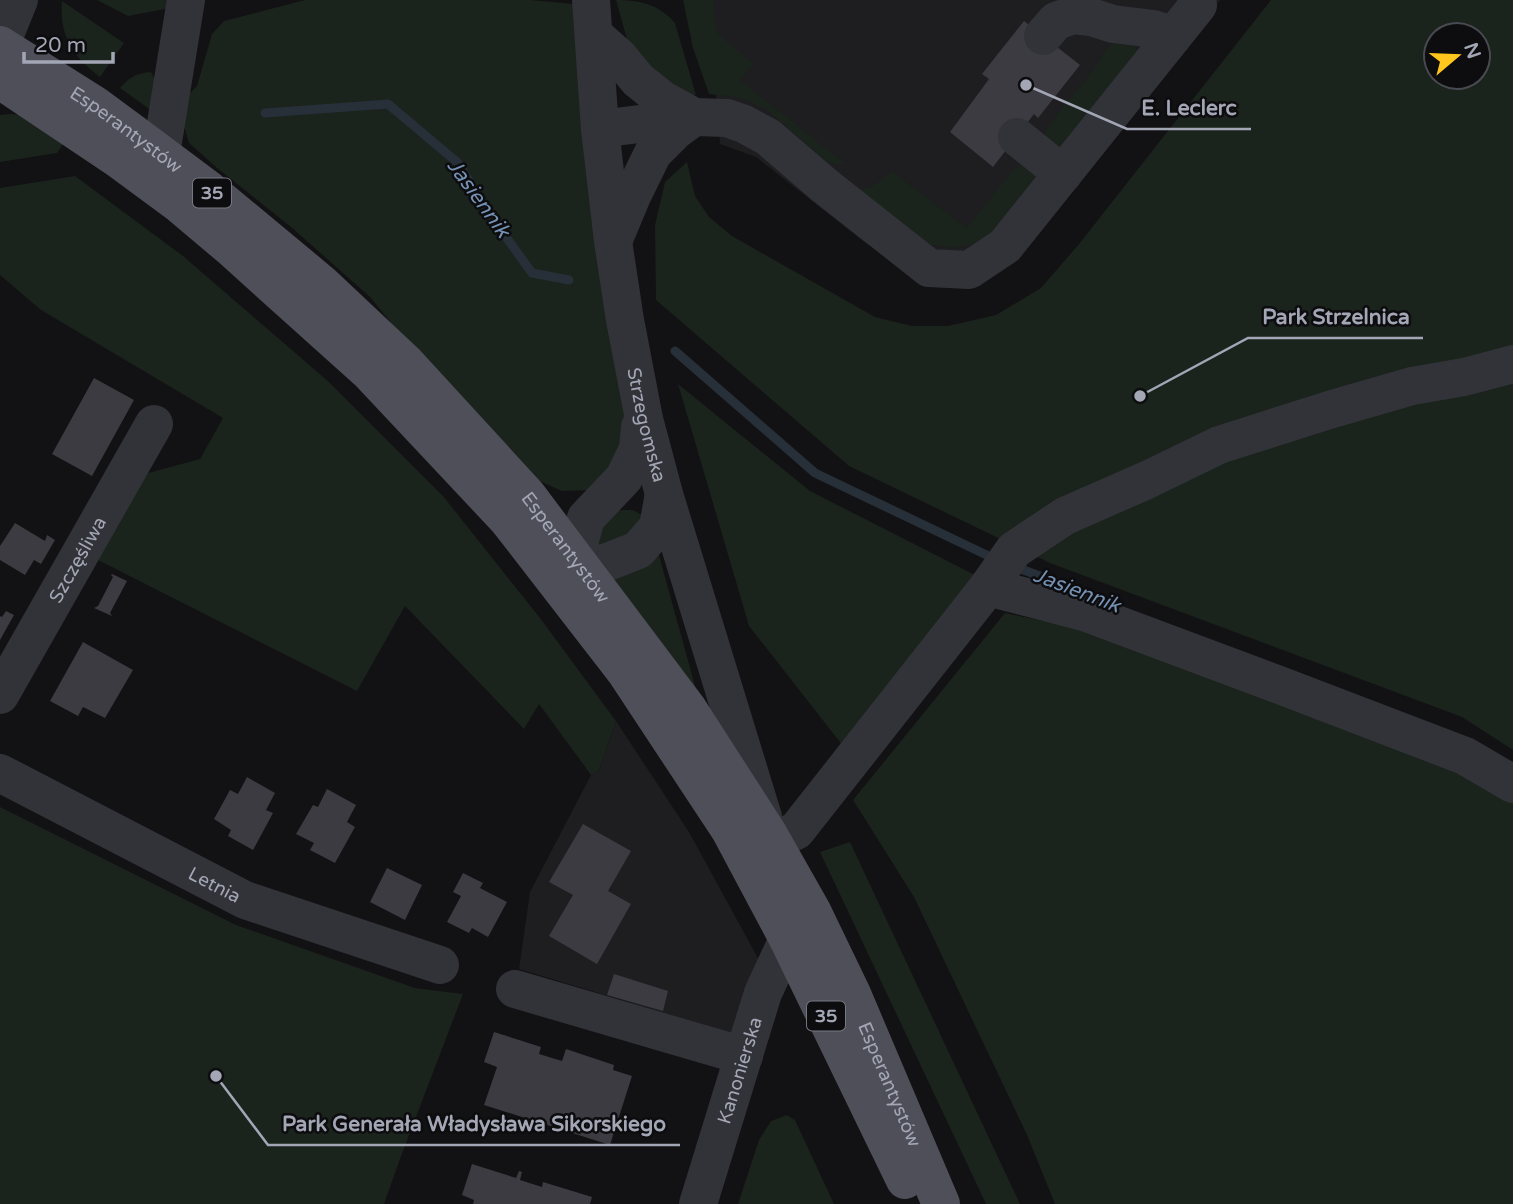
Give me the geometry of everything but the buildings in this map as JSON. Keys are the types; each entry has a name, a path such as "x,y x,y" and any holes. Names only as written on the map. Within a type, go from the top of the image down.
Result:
{"main road":[{"name":"Esperantystów","path":"0,46 95,105 161,153 322,284 406,363 527,495 561,564"},
{"name":"Esperantystów","path":"0,80 118,159 179,204 258,271 370,373 508,520 561,564 688,709 770,837 812,911 852,994 941,1204"},
{"name":"Esperantystów","path":"579,612 625,671 730,830 788,939 918,1204"}],"street":[{"path":"0,46 19,0"},
{"path":"161,153 186,0"},
{"path":"600,129 694,117 727,118 744,124 768,137 929,268 969,270 1005,246 1199,2"},
{"path":"1043,36 1056,22 1073,15 1154,29 1173,36"},
{"path":"593,18 638,80 663,100 694,117"},
{"name":"Strzegomska","path":"593,18 600,129 613,241 644,419 664,494 770,837"},
{"path":"613,241 653,153 694,117"},
{"path":"1017,137 1063,174"},
{"path":"770,837 796,831 988,587 1014,550 1065,516 1219,445 1412,386 1464,377 1513,364"},
{"path":"561,564 580,540 586,518 624,478 638,449 640,427 644,419"},
{"name":"Szczęśliwa","path":"0,695 154,424"},
{"path":"561,564 605,563 638,550 657,527 664,494"},
{"path":"527,495 564,505 604,500"},
{"path":"561,564 579,612"},
{"path":"988,587 1084,612 1270,681 1465,756 1513,784"},
{"name":"Letnia","path":"0,773 245,900 440,965"},
{"name":"Kanonierska","path":"698,1204 763,993 788,939"},
{"path":"515,989 744,1056"}],"shaded area":[{"path":"97,0 169,0 165,9 128,16"},
{"path":"305,0 530,0 573,4 628,438 623,460 590,490 562,491 537,480 422,361 370,297 291,227 189,143 182,119 185,98 197,86 212,34 224,21"},
{"path":"616,0 648,4 662,11 675,23 696,95 678,93 630,50"},
{"path":"683,0 714,0 718,34 754,64 740,80 846,164 827,162 766,109 737,97 709,94 693,48"},
{"path":"694,0 1220,0 1025,247 914,276 863,241 756,157 720,144 715,83"},
{"path":"1271,0 1513,0 1513,750 1462,717 1050,563 849,466 656,300 655,225 665,182 687,162 695,196 709,217 732,236 875,317 912,326 948,326 996,315 1041,288 1079,244"},
{"path":"62,1 124,43 100,77 82,62 70,45 63,25"},
{"path":"1115,41 1134,45 1137,51 1068,144 1058,149 1045,138 1045,132"},
{"path":"151,72 155,79 152,111 120,88 134,76"},
{"path":"0,115 29,115 69,136 57,153 0,162"},
{"path":"1028,166 1037,177 1036,183 984,241 954,248 919,243 858,190 871,187 892,171 966,228 1015,168"},
{"path":"75,176 183,256 329,382 443,496 540,618 616,721 599,771 591,775 539,704 524,729 405,606 357,691 96,559 141,475 200,459 223,418 41,310 0,275 0,188"},
{"path":"678,384 810,491 975,575 843,746 749,626"},
{"path":"633,510 647,518 641,528 596,553 591,532 612,512"},
{"path":"657,548 697,693 609,577"},
{"path":"1005,613 1103,634 1513,794 1513,1204 1055,1204 1027,1135 914,897 853,800"},
{"path":"616,721 689,832 759,960 737,1035 519,969 530,892 591,775 599,771"},
{"path":"0,807 236,925 415,988 463,994 384,1204 0,1204"},
{"path":"850,842 1020,1204 986,1204 820,852"},
{"path":"787,1115 795,1120 834,1204 738,1204 759,1140 771,1121"}],"waterway":[{"name":"Jasiennik","path":"265,113 388,104 458,163 493,219 532,273 569,280"},
{"name":"Jasiennik","path":"675,351 815,473 997,560"},
{"name":"Jasiennik","path":"1013,566 1085,593"}],"place":[{"name":"E. Leclerc","path":"1026,85"},
{"name":"Park Strzelnica","path":"1140,396"},
{"name":"Park Generała Władysława Sikorskiego","path":"216,1076"}]}
